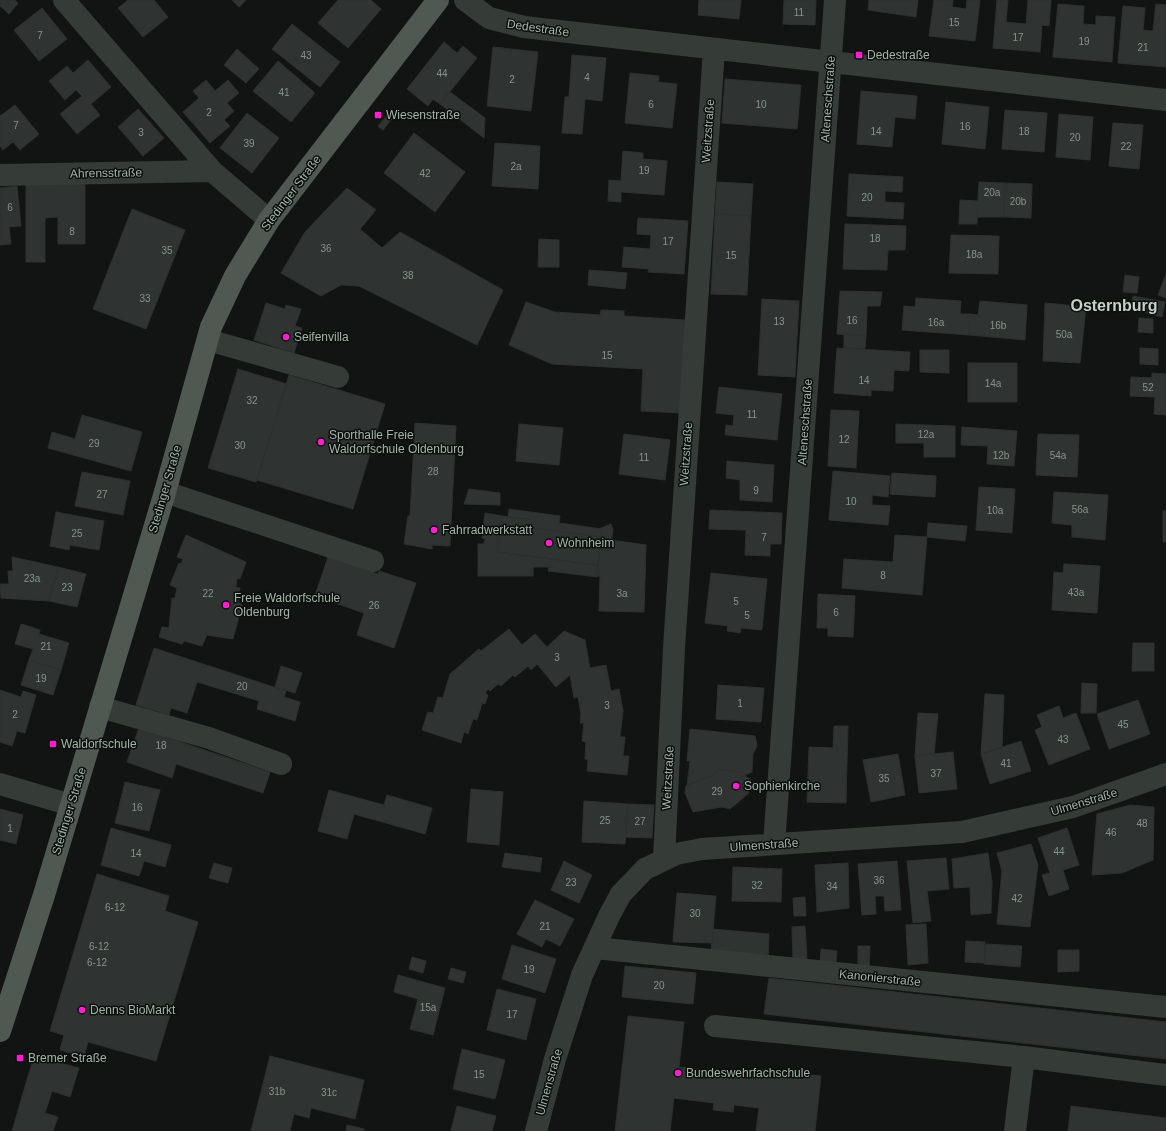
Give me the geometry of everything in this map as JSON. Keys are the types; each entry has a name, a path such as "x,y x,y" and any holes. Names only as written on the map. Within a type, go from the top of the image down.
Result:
{"main road":[{"name":"Stedinger Straße","path":"0,1031 44,895 165,492 211,327 235,276 269,220 438,0"}],"street":[{"path":"64,0 212,171 269,220"},
{"name":"Dedestraße","path":"465,0 490,18 524,27 1166,100"},
{"name":"Alteneschstraße","path":"774,844 786,660 835,0"},
{"name":"Weitzstraße","path":"664,859 674,648 714,49"},
{"name":"Ahrensstraße","path":"0,175 212,171"},
{"path":"208,340 338,377"},
{"path":"165,492 373,561"},
{"path":"100,707 209,738 281,764"},
{"name":"Ulmenstraße","path":"536,1131 582,975 609,916 621,894 645,869 676,854 702,849 962,832 1073,808 1166,774"},
{"path":"0,784 71,805"},
{"name":"Kanonierstraße","path":"595,948 1166,1007"},
{"path":"715,1026 1024,1057 1166,1075"},
{"path":"1015,1131 1024,1057"}],"building":[{"path":"0,0 15,0 18,3 9,14 0,6"},
{"path":"128,0 154,0 168,17 143,37 118,8"},
{"path":"232,0 246,0 239,7"},
{"path":"338,0 371,0 381,9 348,48 318,23"},
{"path":"699,0 741,0 739,19 698,15"},
{"path":"784,0 816,0 815,25 783,24"},
{"path":"869,0 918,0 916,17 868,10"},
{"path":"934,0 953,0 952,7 966,9 967,0 980,0 975,41 929,36"},
{"path":"997,0 1008,0 1006,22 1026,24 1028,0 1051,0 1049,26 1042,25 1040,52 993,48"},
{"path":"1058,4 1084,6 1083,24 1096,25 1096,16 1115,17 1112,62 1053,57"},
{"path":"1156,4 1166,5 1166,67 1118,63 1123,6 1145,8 1143,30 1153,31"},
{"path":"42,8 67,39 39,61 14,30"},
{"path":"292,24 340,62 320,87 272,49"},
{"path":"444,42 457,53 463,46 477,58 440,104 433,99 428,106 407,89"},
{"path":"493,47 538,52 531,111 487,106"},
{"path":"237,49 259,69 246,83 224,65"},
{"path":"572,55 606,58 602,101 585,99 582,134 562,133 565,97 569,97"},
{"path":"88,60 111,87 91,104 100,115 77,134 60,114 82,96 76,90 65,100 49,81 67,66 73,73"},
{"path":"278,61 315,93 291,122 253,91"},
{"path":"630,73 659,76 658,82 677,84 672,128 625,123"},
{"path":"725,79 801,85 797,129 722,123"},
{"path":"206,80 215,91 228,80 239,93 227,103 234,111 224,120 230,126 210,143 183,112 199,98 193,91"},
{"path":"861,91 917,96 915,119 895,117 892,147 857,144"},
{"path":"450,92 485,118 484,138 440,104"},
{"path":"946,102 989,107 985,149 942,144"},
{"path":"15,105 39,134 20,150 13,142 3,150 0,146 0,116"},
{"path":"138,109 164,138 143,156 118,127"},
{"path":"1005,110 1047,113 1044,152 1002,149"},
{"path":"390,112 394,116 383,130 378,126"},
{"path":"247,113 279,138 252,173 220,148"},
{"path":"1059,114 1093,117 1090,160 1056,157"},
{"path":"1113,123 1143,125 1139,169 1109,166"},
{"path":"414,133 465,172 435,212 384,173"},
{"path":"495,143 540,146 538,189 492,186"},
{"path":"623,151 643,153 643,159 667,161 664,195 621,192 621,202 608,201 609,180 621,181"},
{"path":"849,174 903,177 902,192 885,191 885,202 904,203 903,219 847,216"},
{"path":"26,182 85,182 85,244 58,244 58,217 45,218 45,262 26,262"},
{"path":"717,182 753,184 751,216 715,214"},
{"path":"979,182 1005,183 1004,217 977,217"},
{"path":"1005,183 1032,184 1031,218 1004,217"},
{"path":"17,186 21,226 9,227 11,244 0,245 0,188"},
{"path":"347,188 376,210 360,229 382,248 400,232 503,290 477,345 359,286 341,285 321,296 281,273 305,232"},
{"path":"960,200 978,201 977,224 959,224"},
{"path":"132,209 185,230 146,329 93,309"},
{"path":"715,214 751,216 747,295 711,294"},
{"path":"638,218 688,221 684,274 648,272 649,269 622,267 624,247 650,249 651,235 637,234"},
{"path":"845,224 906,226 905,250 888,250 887,270 843,269"},
{"path":"951,235 999,236 998,274 949,273"},
{"path":"539,239 559,240 559,267 538,267"},
{"path":"589,270 627,273 625,289 588,285"},
{"path":"1166,274 1166,298 1158,295"},
{"path":"1125,275 1139,277 1137,293 1123,292"},
{"path":"840,291 882,292 880,306 867,306 866,336 837,334"},
{"path":"1133,296 1165,302 1162,317 1146,313 1147,308 1132,305"},
{"path":"916,298 961,301 960,314 970,314 969,335 902,330 904,306 915,307"},
{"path":"762,299 799,301 795,377 758,375"},
{"path":"980,301 1027,305 1025,340 969,335 970,314 978,315"},
{"path":"526,302 555,312 600,315 601,310 624,311 624,316 686,320 681,413 641,411 643,369 552,364 509,345"},
{"path":"266,303 285,309 286,305 301,309 295,326 302,328 294,353 254,340"},
{"path":"1045,303 1086,307 1080,363 1043,361"},
{"path":"1139,318 1153,319 1153,333 1138,332"},
{"path":"844,334 866,336 865,349 844,348"},
{"path":"837,348 910,352 909,371 894,370 893,391 871,390 871,396 834,393"},
{"path":"1140,348 1158,349 1158,365 1140,364"},
{"path":"920,350 949,350 949,373 920,372"},
{"path":"968,363 1017,363 1017,402 968,402"},
{"path":"238,369 287,384 256,482 208,468"},
{"path":"1152,373 1166,374 1166,415 1154,414 1155,397 1130,396 1131,377 1152,378"},
{"name":"Sporthalle Freie Waldorfschule Oldenburg","path":"289,375 385,404 353,509 257,480"},
{"path":"719,387 782,394 777,440 725,435 726,425 733,426 734,415 716,413"},
{"path":"831,410 859,411 856,468 828,466"},
{"path":"82,415 142,432 131,471 48,448 52,432 75,439"},
{"path":"415,423 456,426 450,546 432,545 432,549 404,544 408,516 410,516"},
{"path":"519,424 563,428 559,465 516,461"},
{"path":"896,424 955,426 955,457 924,457 924,443 896,443"},
{"path":"962,427 1017,431 1014,466 987,464 988,446 961,445"},
{"path":"624,434 670,440 665,480 619,474"},
{"path":"1038,434 1079,435 1077,477 1036,475"},
{"path":"727,461 774,465 772,502 740,500 740,480 726,478"},
{"path":"833,471 890,476 888,497 872,495 872,505 890,506 888,525 829,520"},
{"path":"82,472 130,481 123,515 75,506"},
{"path":"892,473 936,476 935,497 890,494"},
{"path":"979,487 1015,489 1012,533 976,530"},
{"path":"469,489 500,493 500,505 464,504"},
{"path":"1054,492 1108,495 1105,540 1072,537 1072,525 1052,523"},
{"path":"509,509 560,516 559,523 602,529 601,537 529,527 530,519 508,517"},
{"path":"710,510 782,513 781,544 770,544 770,556 745,555 746,530 709,529"},
{"path":"1163,511 1166,511 1166,542 1163,542"},
{"path":"56,512 104,521 99,550 70,545 69,550 50,546"},
{"path":"485,513 502,516 497,552 598,565 597,577 548,571 549,567 533,567 533,576 478,576 478,544 484,544 485,539 482,538"},
{"name":"Wohnheim","path":"502,516 530,519 529,527 601,537 598,565 497,552"},
{"path":"928,523 967,526 965,541 927,537"},
{"path":"611,524 613,530 610,551 600,550 602,529 599,529"},
{"path":"186,535 246,562 240,579 237,578 236,587 240,588 238,602 242,605 233,639 207,635 202,646 184,641 182,644 159,637 162,627 169,628 172,598 175,598 177,588 170,585 179,563 181,564 183,559 177,557"},
{"path":"895,535 927,537 922,595 842,588 844,559 893,562"},
{"path":"611,540 646,545 644,612 599,611 600,576 597,576 600,550 610,551"},
{"path":"12,557 58,567 49,601 1,598 0,584 9,584 8,571 13,571"},
{"path":"328,557 378,574 379,571 416,583 394,648 357,635 364,613 315,596"},
{"path":"1064,564 1100,566 1097,613 1052,610 1054,572 1063,573"},
{"path":"58,567 86,574 77,607 49,601"},
{"path":"711,573 767,579 762,630 741,628 740,633 727,631 728,626 705,623"},
{"path":"818,594 855,596 853,637 828,636 828,628 817,628"},
{"path":"21,624 40,630 39,634 69,643 61,670 29,660 33,649 15,644"},
{"path":"509,629 522,645 535,634 547,647 564,631 585,640 590,668 606,665 611,691 619,689 623,711 620,737 625,737 623,756 629,756 627,775 587,771 588,760 585,759 586,742 582,741 584,723 580,723 581,714 578,697 574,698 570,675 556,687 537,664 531,670 528,666 515,677 513,675 501,686 498,684 490,691 488,689 485,694 488,695 485,704 482,703 477,720 473,719 468,734 464,732 461,743 422,730 428,712 433,713 438,697 443,698 450,674 479,649 481,651"},
{"path":"1133,643 1154,643 1154,671 1132,671"},
{"path":"154,648 286,691 284,697 300,702 295,721 257,709 259,701 197,682 187,713 171,708 169,715 136,705"},
{"path":"29,660 61,670 53,695 21,685"},
{"path":"281,666 302,673 295,693 275,687"},
{"path":"1082,683 1097,684 1096,713 1081,713"},
{"path":"718,685 764,688 761,722 716,719"},
{"path":"0,690 21,697 23,691 36,695 25,733 17,731 12,746 0,742"},
{"path":"985,694 1004,695 1002,748 981,754"},
{"path":"1138,700 1150,734 1109,749 1097,714"},
{"path":"1059,706 1063,718 1076,713 1090,749 1049,765 1035,730 1042,727 1037,715"},
{"path":"918,713 938,714 934,754 915,756"},
{"path":"834,726 848,726 846,803 807,802 809,747 833,748"},
{"path":"139,728 270,772 263,793 176,764 172,778 127,762"},
{"path":"690,729 755,736 757,746 753,754 752,772 745,775 744,773 719,769 713,775 687,785 690,761 687,761"},
{"path":"1021,741 1031,771 990,784 981,754"},
{"path":"953,752 957,789 919,793 915,756"},
{"path":"898,754 905,795 871,802 863,760"},
{"path":"719,769 744,773 746,777 750,779 752,784 749,789 749,793 730,809 722,807 693,812 685,793 686,786 713,775"},
{"path":"125,782 160,790 149,831 115,823"},
{"path":"471,789 503,792 499,845 467,842"},
{"path":"329,790 384,805 387,795 432,808 425,834 354,814 347,839 318,831"},
{"path":"584,801 628,804 625,844 582,842"},
{"path":"628,804 654,805 652,838 625,837"},
{"path":"1130,805 1154,807 1153,860 1122,873 1092,875 1097,814"},
{"path":"0,809 23,815 16,844 0,840"},
{"path":"111,828 171,845 165,867 144,861 139,876 101,865"},
{"path":"1067,828 1079,865 1063,870 1069,889 1049,896 1042,875 1050,873 1038,838"},
{"path":"1031,844 1038,865 1030,927 997,924 1002,871 997,853"},
{"path":"505,853 542,858 540,872 502,867"},
{"path":"988,853 992,882 991,913 971,915 970,887 954,888 952,859"},
{"path":"946,858 949,889 927,891 931,921 913,923 907,861"},
{"path":"564,861 592,875 579,903 551,890"},
{"path":"897,861 901,910 885,911 884,896 875,896 876,914 862,915 858,864"},
{"path":"214,863 232,868 228,883 209,878"},
{"path":"848,863 849,908 817,912 815,865"},
{"path":"733,867 782,869 781,902 732,901"},
{"path":"97,874 169,896 165,911 198,922 156,1061 88,1042 84,1057 60,1050 64,1035 50,1031"},
{"path":"677,893 716,896 712,943 673,942"},
{"path":"805,897 806,916 794,916 793,898"},
{"path":"535,900 574,919 560,946 546,939 542,947 517,934"},
{"path":"926,924 928,963 908,965 906,925"},
{"path":"805,926 807,959 793,960 792,927"},
{"path":"713,929 769,934 768,959 711,950"},
{"path":"966,941 985,942 984,963 965,962"},
{"path":"986,944 1022,946 1020,967 984,964"},
{"path":"512,945 556,959 545,993 502,979"},
{"path":"858,946 870,946 869,967 858,967"},
{"path":"821,949 837,951 836,966 820,964"},
{"path":"1058,950 1079,950 1079,971 1058,972"},
{"path":"412,957 426,961 423,973 409,969"},
{"path":"625,966 696,973 693,1004 622,997"},
{"path":"451,968 466,972 463,983 448,979"},
{"path":"398,975 445,988 433,1035 410,1029 418,999 394,992"},
{"path":"769,978 1166,1022 1166,1059 764,1014"},
{"path":"497,989 536,999 526,1040 487,1030"},
{"name":"Bundeswehrfachschule","path":"628,1016 684,1022 679,1067 762,1076 763,1069 821,1076 815,1131 756,1131 759,1108 734,1105 733,1112 713,1110 714,1103 674,1098 670,1131 615,1131"},
{"path":"462,1049 505,1060 495,1099 453,1089"},
{"path":"34,1056 79,1068 70,1097 52,1091 45,1113 58,1117 53,1131 12,1131"},
{"path":"270,1056 364,1080 355,1119 311,1108 309,1118 294,1114 290,1131 251,1131"},
{"path":"457,1106 496,1116 492,1131 451,1131"},
{"path":"1071,1106 1166,1118 1166,1131 1068,1131"},
{"path":"347,1125 364,1129 364,1131 346,1131"}],"place":[{"name":"Dedestraße","path":"859,55"},
{"name":"Wiesenstraße","path":"378,115"},
{"name":"Seifenvilla","path":"286,337"},
{"name":"Sporthalle Freie Waldorfschule Oldenburg","path":"321,442"},
{"name":"Fahrradwerkstatt","path":"434,530"},
{"name":"Wohnheim","path":"549,543"},
{"name":"Freie Waldorfschule Oldenburg","path":"226,605"},
{"name":"Waldorfschule","path":"53,744"},
{"name":"Sophienkirche","path":"736,786"},
{"name":"Denns BioMarkt","path":"82,1010"},
{"name":"Bremer Straße","path":"20,1058"},
{"name":"Bundeswehrfachschule","path":"678,1073"}],"district":[{"name":"Osternburg","path":"1114,305"}]}
